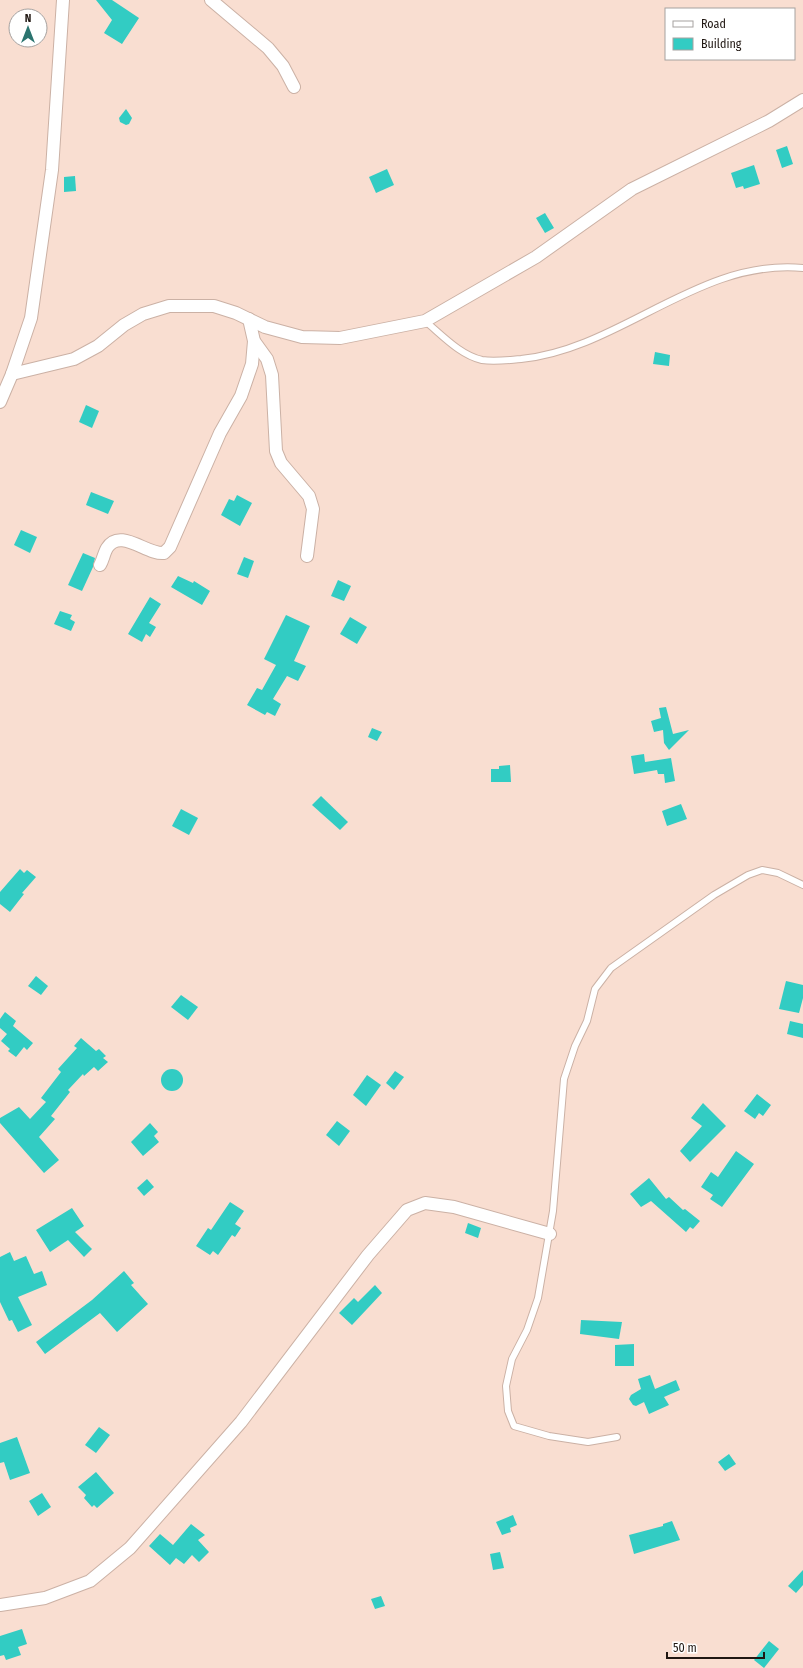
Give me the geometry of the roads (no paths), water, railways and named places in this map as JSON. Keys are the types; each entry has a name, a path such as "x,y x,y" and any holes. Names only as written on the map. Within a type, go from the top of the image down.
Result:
{"street":[{"path":"211,0 268,48 283,66 294,87"},
{"path":"0,402 12,374 31,318 52,170 65,2"},
{"path":"12,374 74,359 98,346 124,325 143,314 169,306 214,306 236,313 265,327 302,337 340,338 425,321 536,256 632,189 769,121 803,100"},
{"path":"100,566 108,547 112,542 118,540 127,541 156,554 164,554 170,547 220,433 241,396 252,364 254,341 249,319"},
{"path":"254,341 267,359 272,375 276,451 281,463 309,496 313,509 307,556"},
{"path":"0,1604 45,1598 90,1582 130,1548 241,1422 368,1255 407,1210 425,1203 454,1207 550,1234"}],"lane":[{"path":"425,321 462,352 482,360 501,361 540,357 569,348 620,326 686,293 741,272 792,267 803,268"},
{"path":"617,1437 588,1442 549,1436 514,1426 508,1411 506,1386 512,1359 527,1330 538,1298 550,1234 564,1079 575,1046 587,1020 595,989 611,968 714,895 748,875 762,870 778,873 803,885"}]}
